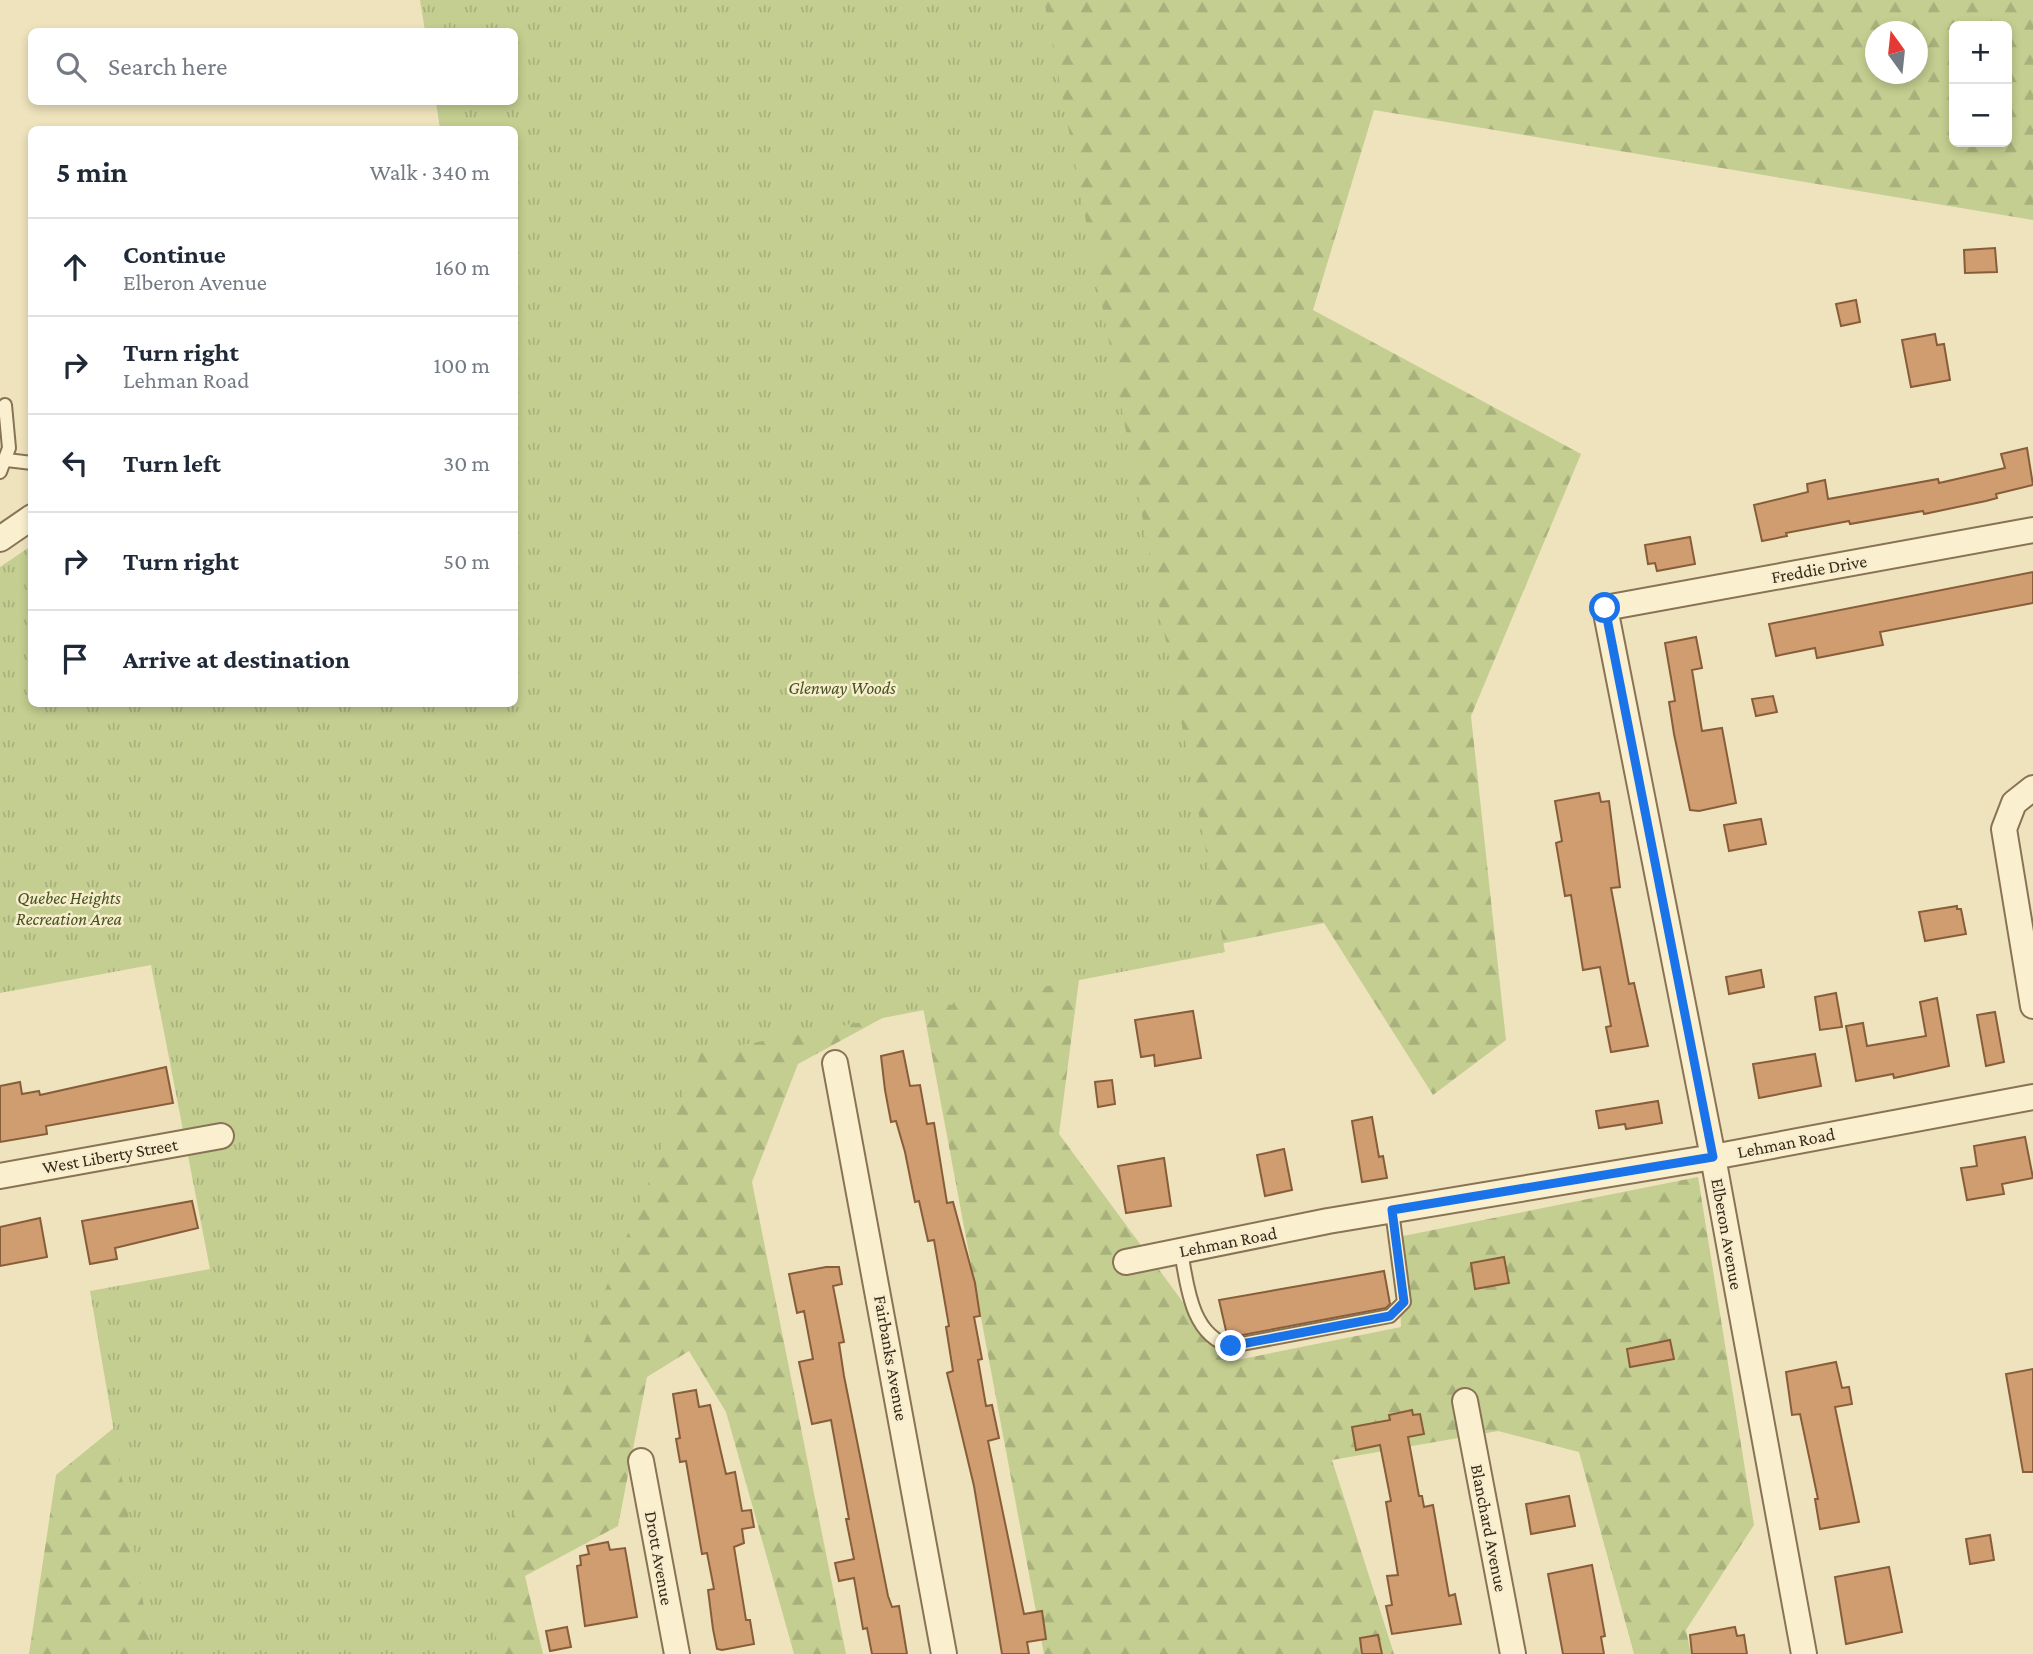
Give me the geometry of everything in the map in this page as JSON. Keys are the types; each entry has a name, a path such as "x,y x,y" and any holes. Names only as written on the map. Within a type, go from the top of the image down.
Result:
{"street":[{"path":"0,539 28,520"},
{"name":"Freddie Drive","path":"1605,608 2033,530"},
{"name":"Elberon Avenue","path":"1605,608 1713,1157 1804,1654"},
{"path":"2033,788 2014,803 2007,815 2004,842 2033,1006"},
{"name":"Fairbanks Avenue","path":"835,1063 944,1654"},
{"name":"Lehman Road","path":"1126,1262 1392,1210 1713,1157 2033,1097"},
{"name":"West Liberty Street","path":"0,1176 221,1136"},
{"name":"Blanchard Avenue","path":"1465,1401 1513,1654"},
{"name":"Drott Avenue","path":"641,1461 677,1654"}],"lane":[{"path":"5,405 9,448 4,466 28,463"},
{"path":"1181,1251 1192,1305 1208,1332 1220,1343 1231,1346 1390,1316 1404,1302 1392,1210"}],"green space":[{"name":"Glenway Woods","path":"420,0 1044,0 1225,952 701,1053 497,1557 496,1654 152,1654 90,1291 210,1269 151,965 0,993 0,567 28,548 28,707 518,707 518,126 440,126 436,105 518,105 518,28 425,28"},
{"path":"448,0 2033,0 2033,220 1374,110 1313,310 1581,454 1471,716 1506,1040 1433,1095 1324,923 1080,972 1059,1134 1227,1362 1401,1327 1398,1237 1698,1177 1754,1525 1686,1630 1691,1654 1634,1654 1579,1452 1498,1431 1332,1460 1394,1654 1044,1654 921,997 798,1064 752,1182 846,1654 794,1654 726,1412 689,1351 647,1377 618,1526 525,1576 543,1654 29,1654 56,1475 222,1340 270,1142 512,707 518,707 518,126 514,126 514,105 518,105 518,28 506,28"}],"building":[{"path":"1995,248 1997,272 1965,273 1964,250"},
{"path":"1856,300 1860,322 1841,326 1836,304"},
{"path":"1935,334 1937,345 1944,344 1950,380 1911,387 1902,340"},
{"path":"2027,448 2033,485 1996,494 1997,498 1924,514 1923,511 1850,524 1849,521 1786,533 1787,536 1762,541 1754,505 1808,492 1807,484 1825,480 1828,499 1938,479 1939,483 2005,468 2001,454"},
{"path":"1690,537 1695,564 1657,571 1655,563 1648,564 1645,545"},
{"path":"2033,572 2033,603 1880,632 1883,645 1817,658 1815,648 1776,656 1769,624"},
{"path":"1696,637 1702,668 1692,670 1702,731 1722,728 1736,803 1699,811 1690,810 1674,734 1669,702 1675,701 1665,643"},
{"path":"1773,696 1777,712 1756,716 1752,699"},
{"path":"1599,793 1601,802 1609,801 1620,887 1611,888 1629,984 1634,983 1648,1046 1611,1052 1606,1027 1611,1026 1600,967 1583,970 1571,895 1565,896 1556,843 1562,841 1555,801"},
{"path":"1761,819 1766,844 1729,851 1724,825"},
{"path":"1957,906 1957,909 1961,909 1966,934 1925,941 1919,912"},
{"path":"1761,970 1764,987 1729,994 1726,977"},
{"path":"1836,993 1842,1027 1820,1030 1815,997"},
{"path":"1937,998 1949,1066 1894,1078 1893,1074 1856,1081 1846,1026 1863,1023 1867,1046 1926,1036 1920,1002"},
{"path":"1193,1011 1201,1058 1155,1066 1154,1055 1141,1057 1135,1020"},
{"path":"1995,1012 2004,1062 1986,1066 1977,1015"},
{"path":"903,1051 910,1086 920,1085 927,1124 934,1123 947,1203 953,1202 975,1283 980,1316 974,1317 982,1359 978,1360 986,1406 992,1405 999,1438 988,1441 1024,1614 1042,1611 1046,1639 1027,1642 1029,1654 1002,1654 974,1486 947,1373 953,1371 946,1327 949,1326 934,1240 928,1241 919,1201 915,1202 905,1152 896,1121 891,1122 885,1090 881,1056"},
{"path":"1815,1054 1821,1086 1759,1098 1753,1064"},
{"path":"166,1067 173,1103 46,1126 47,1134 0,1142 0,1086 20,1082 22,1094 39,1091 40,1095"},
{"path":"1112,1080 1115,1104 1098,1107 1095,1082"},
{"path":"1658,1101 1662,1123 1626,1129 1625,1124 1599,1128 1596,1111"},
{"path":"1372,1117 1379,1157 1383,1156 1387,1178 1362,1182 1352,1121"},
{"path":"2025,1137 2033,1178 2002,1184 2004,1194 1967,1200 1961,1168 1977,1166 1974,1146"},
{"path":"1284,1149 1292,1190 1265,1196 1257,1155"},
{"path":"1164,1158 1171,1206 1126,1213 1118,1166"},
{"path":"192,1201 198,1228 115,1248 117,1259 90,1264 82,1221"},
{"path":"40,1218 47,1257 0,1266 0,1227"},
{"path":"1504,1257 1509,1283 1475,1289 1471,1263"},
{"path":"839,1267 842,1284 833,1286 844,1342 839,1343 844,1376 888,1596 892,1607 899,1606 907,1654 872,1654 867,1628 863,1629 854,1578 839,1581 835,1563 854,1559 846,1519 849,1519 831,1420 812,1424 799,1362 813,1359 804,1311 797,1313 789,1274"},
{"path":"1384,1271 1390,1304 1386,1308 1232,1337 1227,1335 1219,1300"},
{"path":"1670,1340 1674,1359 1630,1367 1627,1349"},
{"path":"1836,1362 1842,1388 1849,1387 1852,1404 1835,1407 1859,1522 1820,1529 1815,1499 1818,1499 1800,1414 1792,1415 1786,1372"},
{"path":"2033,1369 2033,1472 2023,1472 2006,1374"},
{"path":"696,1390 699,1407 710,1405 726,1474 735,1472 742,1511 751,1510 754,1527 742,1529 744,1543 734,1547 746,1620 750,1620 754,1644 722,1650 717,1649 713,1629 708,1590 714,1589 707,1553 702,1554 686,1461 680,1462 676,1439 680,1438 673,1394"},
{"path":"1412,1410 1413,1415 1420,1414 1424,1434 1408,1437 1419,1496 1422,1496 1424,1507 1433,1505 1449,1596 1455,1594 1461,1624 1392,1634 1386,1606 1392,1605 1387,1576 1398,1575 1386,1502 1391,1501 1380,1445 1356,1450 1352,1427 1390,1420 1389,1415"},
{"path":"1569,1496 1575,1526 1531,1534 1526,1504"},
{"path":"1990,1535 1994,1560 1970,1564 1966,1539"},
{"path":"608,1542 610,1550 625,1548 637,1617 585,1626 577,1566 581,1565 580,1556 589,1554 587,1546"},
{"path":"1592,1565 1605,1636 1601,1637 1604,1654 1563,1654 1548,1574"},
{"path":"1889,1567 1902,1632 1846,1644 1835,1577"},
{"path":"567,1627 571,1647 550,1651 546,1631"},
{"path":"1735,1627 1737,1636 1744,1635 1747,1654 1692,1654 1690,1635"},
{"path":"1378,1635 1382,1654 1362,1654 1360,1638"}],"route":[{"path":"1231,1346 1390,1316 1404,1302 1392,1210 1713,1157 1605,608"}],"park label":[{"name":"Quebec Heights Recreation Area","path":"69,908"}]}
